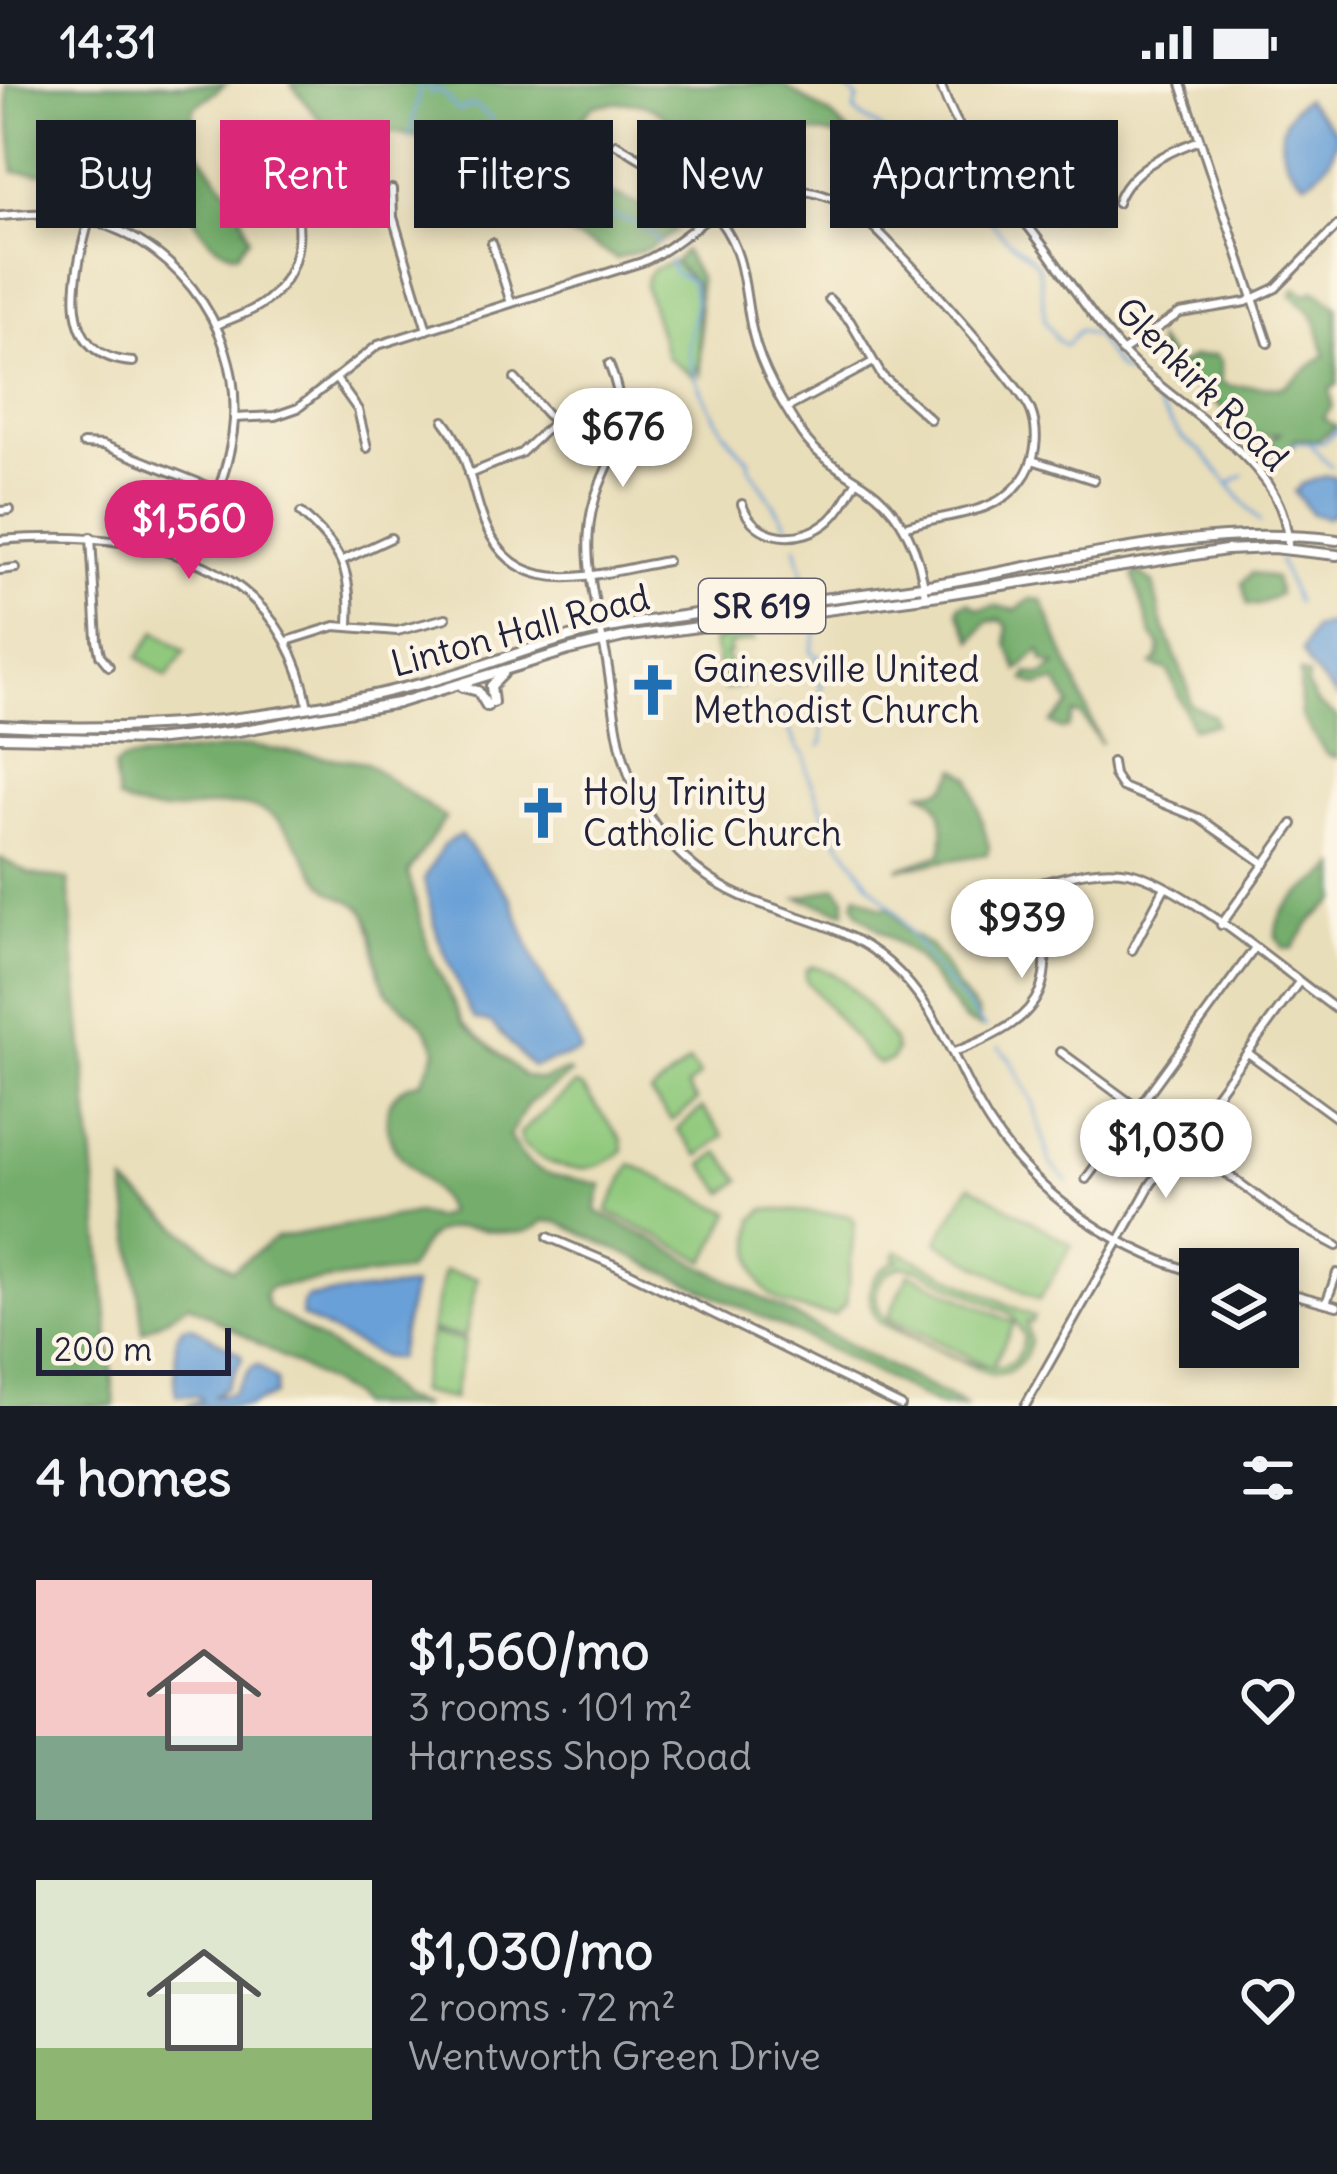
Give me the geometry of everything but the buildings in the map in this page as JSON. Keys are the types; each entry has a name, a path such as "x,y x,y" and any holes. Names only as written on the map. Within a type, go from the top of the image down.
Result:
{"main road":[{"name":"Linton Hall Road","path":"0,725 181,727 434,681 601,630 924,585 1172,542 1289,535 1337,541"},
{"name":"Linton Hall Road","path":"0,737 153,740 311,719 398,703 603,641 1195,554 1288,550 1337,556"},
{"path":"455,687 478,691 490,704 491,684 508,670"}],"street":[{"name":"Glenkirk Road","path":"940,84 965,140 1122,352 1240,451 1283,508 1288,550"},
{"path":"1181,84 1268,343"},
{"path":"1118,203 1128,182 1158,158 1198,141"},
{"path":"616,144 637,157"},
{"path":"392,189 393,217 427,329"},
{"path":"806,192 828,197 865,218 1024,397 1035,428 1032,460 1020,484 996,503 904,527"},
{"path":"0,216 36,215"},
{"path":"1122,352 1180,313 1253,299 1285,282 1337,226"},
{"path":"87,228 74,280 75,310 98,349 133,362"},
{"path":"109,228 163,258 200,297 231,370 230,450 191,560"},
{"path":"216,326 272,296 292,266 298,228"},
{"path":"234,418 287,412 309,402 371,348 642,262 694,228"},
{"path":"722,228 742,262 756,346 787,408 819,453 888,505 904,527 926,597"},
{"path":"1325,240 1337,250"},
{"path":"492,243 512,303"},
{"path":"829,299 850,321 888,383 930,419"},
{"path":"787,408 873,362"},
{"path":"609,364 621,410 617,447 590,520 592,574 629,777 643,807 670,843 701,872 741,896 824,922 870,947 920,993 978,1104 1022,1163 1057,1198 1119,1242 1179,1266"},
{"path":"335,379 363,419 368,448"},
{"path":"515,379 554,422 617,447"},
{"path":"444,421 458,442 489,536 507,560 526,572 545,577 592,574 667,561"},
{"path":"470,474 521,453 554,422"},
{"path":"83,444 104,445 217,490"},
{"path":"1032,460 1094,480"},
{"path":"742,504 750,522 760,530 800,536 830,520 856,480"},
{"path":"0,511 10,510"},
{"path":"301,513 343,560 349,625"},
{"path":"91,537 100,655 109,666"},
{"path":"0,540 91,537 144,545 219,573 247,593 287,641 311,719"},
{"path":"343,560 391,538"},
{"path":"0,570 16,568"},
{"path":"287,641 322,628 349,625 397,632 446,618"},
{"path":"1112,762 1122,787 1199,818 1264,864"},
{"path":"1221,925 1294,824"},
{"path":"972,913 991,898 1034,885 1107,870 1130,872 1166,886 1336,1009"},
{"path":"954,1052 1013,1024 1040,993 1048,946 1034,885"},
{"path":"1132,950 1166,886"},
{"path":"1086,1179 1255,950"},
{"path":"1025,1406 1143,1197 1299,982"},
{"path":"1061,1052 1294,1223 1337,1246"},
{"path":"1248,1053 1337,1118"},
{"path":"548,1237 901,1406"},
{"path":"1327,1303 1337,1273"},
{"path":"1299,1296 1337,1306"}],"green space":[{"path":"6,84 226,84 194,107 193,120 36,120 36,173 14,172"},
{"path":"291,84 782,84 836,120 830,120 830,135 806,134 806,120 669,120 644,105 622,103 594,105 580,120 414,120 414,136 390,132 390,120 320,120"},
{"path":"196,149 220,180 220,228 246,228 249,238 236,254 206,236 196,222"},
{"path":"613,195 637,205 637,228 676,231 650,248 616,259 557,228 613,228"},
{"path":"684,251 699,277 701,377 695,283 674,262"},
{"path":"674,262 696,288 701,358 695,377 667,357 645,286 651,272"},
{"path":"1295,288 1306,294 1315,290 1337,306 1337,385 1330,389 1332,406 1323,418 1336,427 1318,440 1295,439 1293,447 1280,453 1266,449 1282,432 1262,437 1251,431 1170,367 1159,354 1157,341 1178,366 1192,357 1216,355 1221,361 1221,382 1230,386 1283,387 1325,355 1316,322 1292,295"},
{"path":"1139,573 1153,583 1190,704 1214,716 1216,724 1192,728 1168,671 1152,665 1160,646 1152,636 1133,575"},
{"path":"1252,573 1275,578 1279,594 1259,605 1248,605 1242,583"},
{"path":"1030,599 1042,600 1101,744 1081,715 1074,714 1068,728 1051,723 1070,705 1056,682 1038,686 1025,680 1028,673 1042,676 1056,665 1044,662 1040,650 1018,671 1007,644 1007,626 1001,620 987,622 973,641 958,611 968,602 979,609 1016,610"},
{"path":"156,631 185,651 167,677 138,657"},
{"path":"749,634 754,640 729,645 730,653 725,655 732,669 758,665 751,685 724,690 713,641"},
{"path":"1300,672 1308,676 1307,686 1318,704 1337,717 1337,758 1326,754 1301,716"},
{"path":"249,746 366,763 445,818 408,873 429,951 463,1023 524,1076 541,1080 571,1074 528,1104 509,1136 528,1162 548,1174 602,1185 596,1211 968,1406 940,1406 557,1222 543,1221 518,1233 441,1231 425,1241 406,1271 270,1287 264,1295 269,1308 377,1375 398,1398 424,1406 357,1406 351,1396 189,1304 143,1332 125,1184 232,1270 276,1238 416,1213 435,1218 447,1213 390,1138 391,1101 403,1088 421,1082 436,1051 423,1026 384,987 363,910 329,890 289,832 268,813 237,805 151,811 118,800 114,767 124,760"},
{"path":"957,768 970,778 987,854 897,869 941,854 939,808 919,792 944,788"},
{"path":"0,858 30,874 68,880 115,1406 0,1406"},
{"path":"1337,866 1337,900 1313,919 1292,949 1284,948 1276,937 1282,913"},
{"path":"836,887 845,898 845,912 798,898"},
{"path":"857,894 891,908 907,931 930,946 978,1013 980,1027 965,1021 917,958 859,914 854,903"},
{"path":"813,966 838,977 859,996 894,1041 891,1060 879,1064 870,1058 806,980 806,970"},
{"path":"689,1062 700,1076 687,1087 697,1101 672,1121 650,1094"},
{"path":"575,1085 582,1087 622,1140 623,1150 597,1166 558,1165 521,1143 520,1133"},
{"path":"702,1108 724,1136 699,1156 677,1129"},
{"path":"719,1152 741,1180 725,1193 703,1165"},
{"path":"631,1164 731,1213 706,1261 607,1211"},
{"path":"970,1185 1072,1245 1039,1300 937,1242"},
{"path":"765,1209 849,1215 855,1221 846,1304 834,1315 792,1307 766,1290 753,1262 752,1242 754,1219"},
{"path":"897,1251 1034,1317 1026,1322 1030,1342 1025,1358 1008,1372 991,1375 879,1322 870,1294 875,1278 899,1260 894,1257","holes":["903,1266 1011,1314 1024,1336 1018,1356 1005,1365 965,1361 887,1321 876,1296 881,1281"]},
{"path":"444,1271 478,1278 465,1337 431,1330"},
{"path":"909,1273 1014,1323 992,1368 888,1317"},
{"path":"431,1333 465,1341 453,1399 418,1392"}],"water":[{"path":"1305,99 1337,133 1328,162 1306,182 1288,163 1282,140 1287,118"},
{"path":"1326,476 1336,481 1333,514 1326,518 1312,514 1295,492 1302,484"},
{"path":"1337,622 1337,698 1302,651 1313,628"},
{"path":"460,835 511,898 537,967 581,1052 532,1067 491,1023 475,1019 470,1012 438,937 424,879 444,844"},
{"path":"413,1286 397,1359 382,1357 301,1316 308,1297"},
{"path":"192,1326 242,1359 227,1386 213,1397 233,1393 258,1365 277,1381 275,1395 248,1406 185,1406 202,1400 177,1395 175,1388 176,1337 183,1327"}],"waterway":[{"path":"409,138 421,84"},
{"path":"430,84 430,92 440,90 458,111 473,105 490,117 493,129 515,142 519,152 514,160 533,169 554,169 555,180 583,205 633,222 659,243"},
{"path":"841,84 858,99 854,110 909,159 928,198 966,198 1034,261 1045,321 1058,341 1066,345 1079,330 1095,336 1118,369 1138,380 1183,439 1202,452 1260,522"},
{"path":"669,260 674,273 691,281 694,291 689,345 701,390 788,526"},
{"path":"1264,462 1296,443 1324,442 1337,431"},
{"path":"1308,442 1331,467"},
{"path":"1230,483 1243,475"},
{"path":"796,546 807,589"},
{"path":"1279,560 1296,602"},
{"path":"816,619 811,652 819,656 811,674 822,685 824,712 816,715 822,720 820,746"},
{"path":"778,706 805,755 831,830 985,1028"},
{"path":"999,1047 1033,1102 1050,1163 1068,1182"}],"place":[{"name":"Gainesville United Methodist Church","path":"653,690"},
{"name":"Holy Trinity Catholic Church","path":"543,813"}]}
